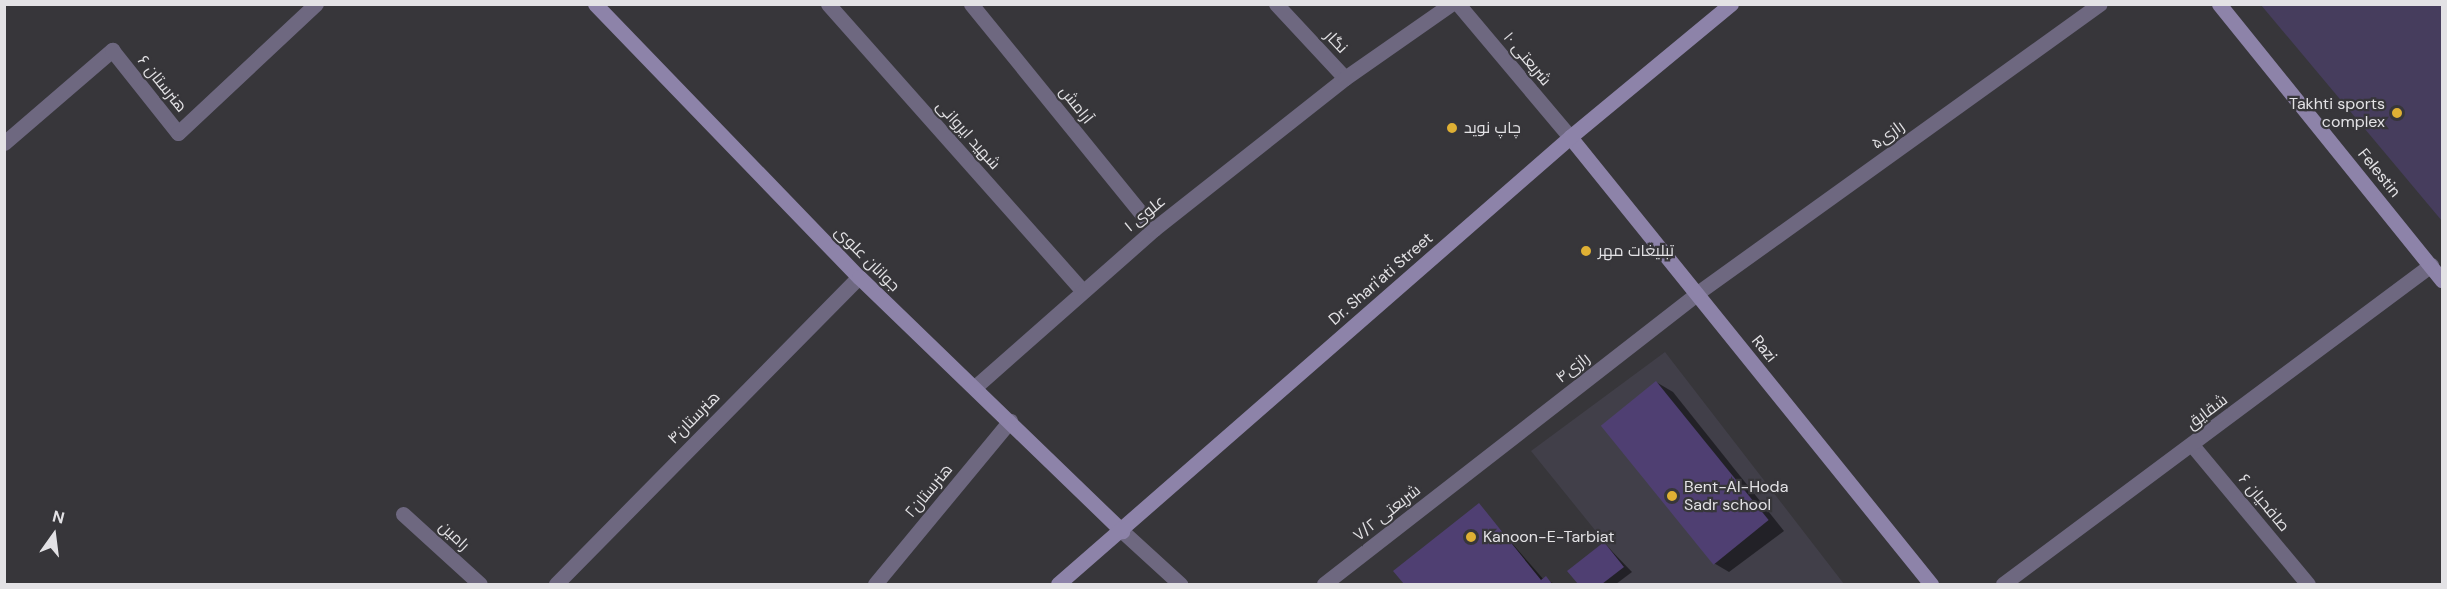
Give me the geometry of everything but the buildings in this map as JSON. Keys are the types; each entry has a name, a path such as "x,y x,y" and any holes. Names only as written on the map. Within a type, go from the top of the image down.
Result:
{"street":[{"name":"هنرستان ۶","path":"4,143 112,50 178,133 316,4"},
{"name":"جوانان علوی","path":"595,4 859,277 1122,531"},
{"name":"شهید ایروانی","path":"828,4 1082,290"},
{"name":"آرامش","path":"971,4 1154,229"},
{"name":"نگار","path":"1276,4 1345,78"},
{"name":"علوی ۱","path":"975,387 1082,290 1154,229 1345,78 1451,4"},
{"name":"شریعتی ۱۰","path":"1458,4 1570,136"},
{"name":"Dr. Shari'ati Street","path":"1058,585 1570,136 1731,4"},
{"name":"رازی۵","path":"1696,294 2100,4"},
{"name":"Felestin","path":"2219,4 2442,279"},
{"name":"Razi","path":"1570,136 1931,585"},
{"name":"شقایق","path":"2004,585 2431,265"},
{"name":"هنرستان۴","path":"556,585 859,277"},
{"name":"رازی۴","path":"1471,470 1696,294"},
{"name":"هنرستان۲","path":"875,585 1010,421"},
{"name":"صافحیان ۶","path":"2192,445 2308,585"},
{"name":"شریعتی ۷/۲","path":"1324,585 1471,470"},
{"name":"رامین","path":"403,513 480,585"},
{"path":"1122,531 1180,585"}],"shaded area":[{"name":"Takhti sports complex","path":"2261,5 2442,5 2442,221"},
{"name":"Bent-Al-Hoda Sadr school","path":"1665,352 1844,584 1602,584 1624,566 1531,451"}],"place":[{"name":"Takhti sports complex","path":"2397,113"},
{"name":"چاپ نوید","path":"1452,128"},
{"name":"تبلیغات مهر","path":"1586,251"},
{"name":"Bent-Al-Hoda Sadr school","path":"1672,496"},
{"name":"Kanoon-E-Tarbiat","path":"1471,537"}]}
